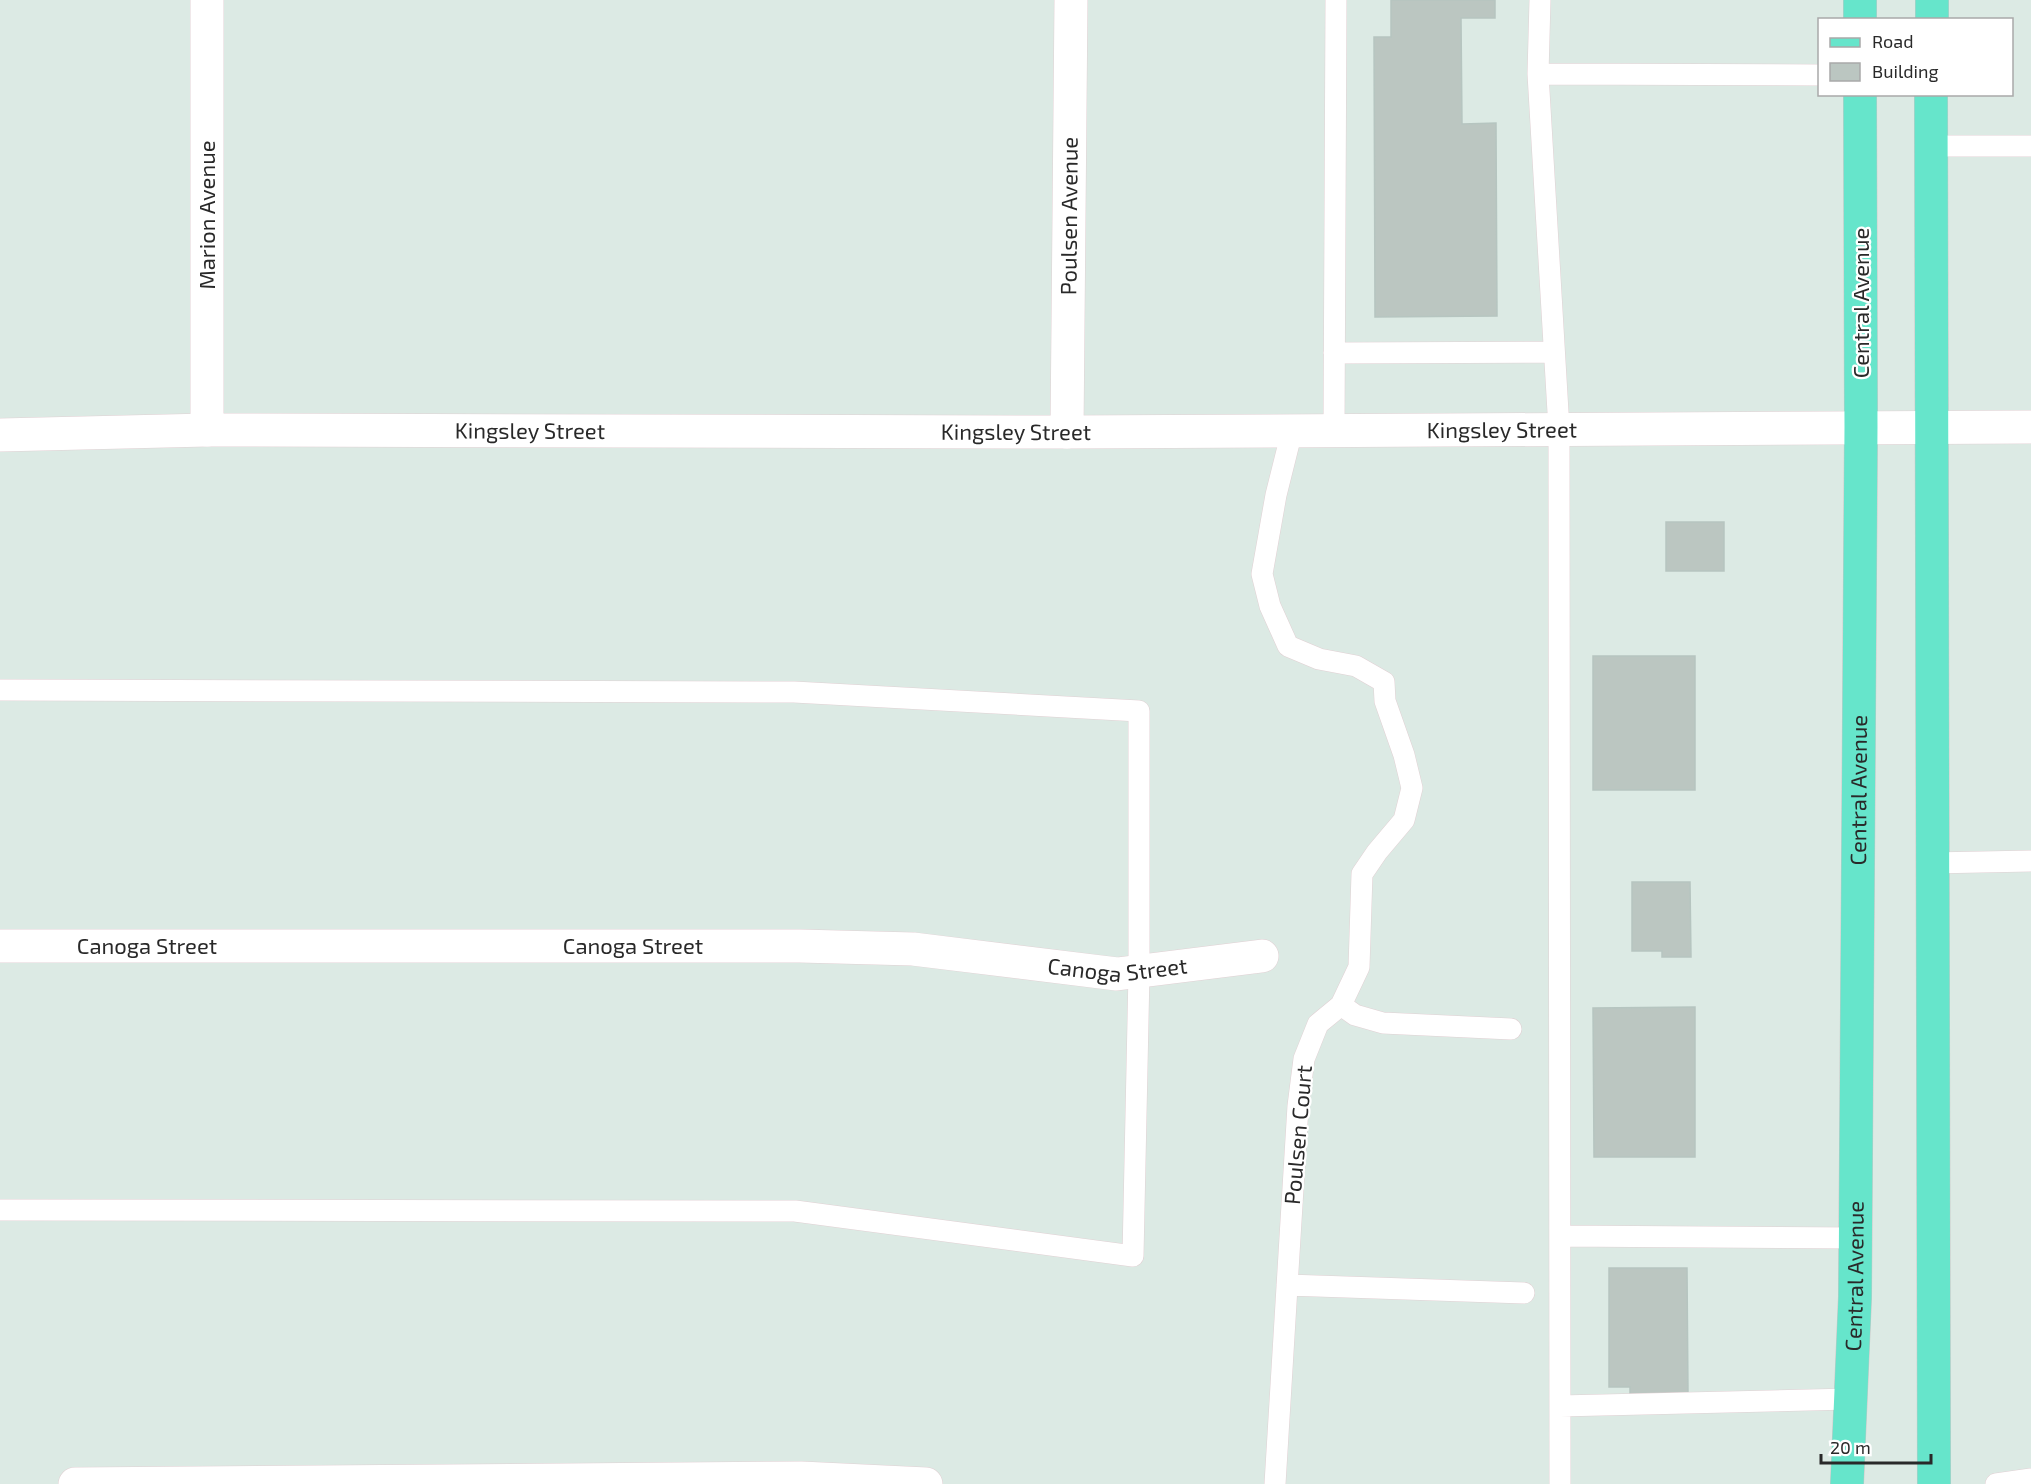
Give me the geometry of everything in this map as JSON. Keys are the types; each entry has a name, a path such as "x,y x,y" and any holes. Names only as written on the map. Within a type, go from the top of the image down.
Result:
{"main road":[{"path":"1860,0 1860,18"},
{"path":"1932,0 1932,18"},
{"name":"Central Avenue","path":"1847,1484 1855,1297 1861,428 1860,96"},
{"path":"1932,96 1934,1484"}],"street":[{"name":"Marion Avenue","path":"207,0 207,430"},
{"name":"Poulsen Avenue","path":"1067,432 1071,0"},
{"name":"Kingsley Street","path":"0,435 207,430 1067,432 2031,428"},
{"name":"Canoga Street","path":"0,946 800,946 913,950 1117,974 1262,956"},
{"path":"75,1484 626,1482 801,1478 926,1484"}],"lane":[{"path":"1334,430 1336,0"},
{"path":"1540,0 1538,74 1559,429 1560,1484"},
{"path":"1538,74 1818,75"},
{"path":"1931,146 2031,146"},
{"path":"1334,353 1554,352"},
{"name":"Poulsen Court","path":"1275,1484 1298,1106 1304,1059 1318,1024 1341,1005 1359,967 1362,874 1404,820 1412,788 1404,755 1385,701 1384,682 1356,666 1319,659 1288,646 1270,606 1262,574 1276,495 1292,430"},
{"path":"0,690 794,692 1139,711 1139,973 1133,1256 795,1211 0,1210"},
{"path":"1932,863 2031,861"},
{"path":"1341,1005 1355,1015 1383,1023 1511,1029"},
{"path":"1560,1236 1855,1238"},
{"path":"1287,1285 1524,1293"},
{"path":"1560,1406 1850,1399"},
{"path":"1996,1484 2031,1479"}],"building":[{"path":"1391,0 1495,0 1495,18 1461,18 1462,124 1496,123 1497,316 1375,317 1374,37 1391,37"},
{"path":"1666,522 1724,522 1724,571 1666,571"},
{"path":"1593,656 1695,656 1695,790 1593,790"},
{"path":"1632,882 1690,882 1691,957 1662,957 1662,951 1632,951"},
{"path":"1695,1007 1695,1157 1594,1157 1593,1008"},
{"path":"1609,1268 1687,1268 1688,1394 1630,1395 1630,1387 1609,1387"}]}
